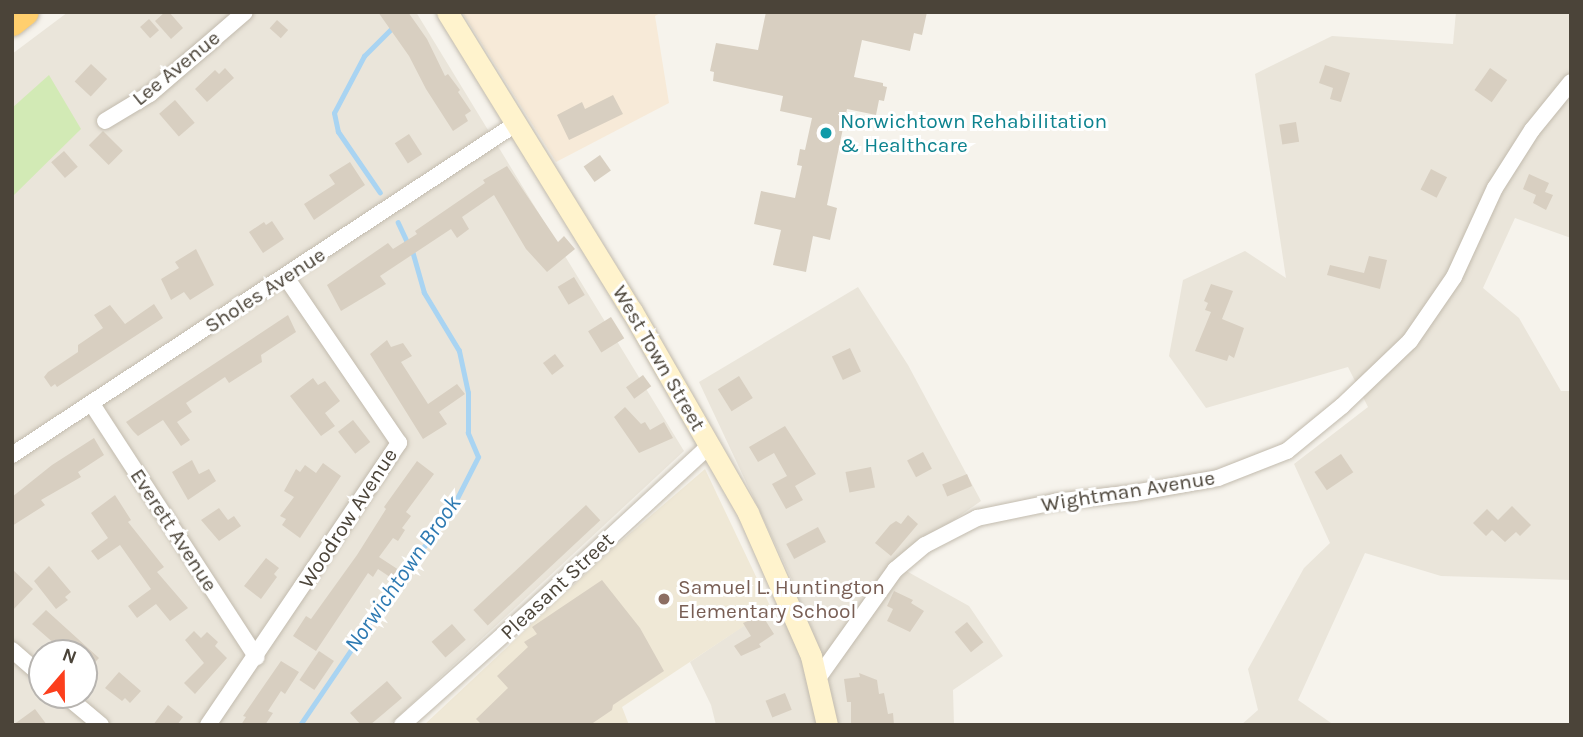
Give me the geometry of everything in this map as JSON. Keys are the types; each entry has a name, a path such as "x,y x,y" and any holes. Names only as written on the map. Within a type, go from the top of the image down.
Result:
{"highway":[{"path":"12,22 25,12"}],"main road":[{"name":"West Town Street","path":"447,12 638,320 710,445 778,577 818,678 827,725"}],"street":[{"name":"Lee Avenue","path":"105,121 150,94 245,12"},
{"name":"Wightman Avenue","path":"818,678 895,570 925,545 977,518 1054,502 1134,493 1219,478 1287,451 1342,406 1410,341 1454,278 1495,188 1532,130 1571,82"},
{"name":"Sholes Avenue","path":"12,455 517,123"},
{"name":"Woodrow Avenue","path":"208,725 398,443 285,276"},
{"name":"Everett Avenue","path":"92,404 256,657"},
{"name":"Pleasant Street","path":"402,725 540,603 710,445"},
{"path":"12,650 28,664"},
{"path":"82,709 101,725"}],"shaded area":[{"path":"68,12 416,12 684,451 389,725 12,725 12,54"},
{"path":"462,12 662,12 655,16 669,103 556,162"},
{"path":"1456,12 1571,12 1571,238 1515,218 1483,288 1519,318 1561,391 1571,391 1571,580 1441,576 1365,553 1298,700 1334,725 1241,725 1258,710 1248,669 1304,568 1330,543 1294,464 1368,407 1348,367 1206,408 1169,356 1183,280 1245,251 1286,278 1255,74 1332,36 1453,44"},
{"path":"858,287 908,365 981,501 892,563 969,606 1003,656 953,690 954,725 716,725 711,705 690,662 773,606 793,582 699,382"},
{"name":"Samuel L. Huntington Elementary School","path":"705,469 771,608 622,707 629,725 424,725 613,548"}],"green space":[{"path":"49,75 81,129 13,196 12,108"}],"building":[{"path":"165,12 169,12 183,28 171,39 155,21"},
{"path":"378,12 408,12 427,39 445,76 448,74 460,90 458,92 471,111 465,115 468,121 453,131 409,56"},
{"name":"Norwichtown Rehabilitation & Healthcare","path":"766,12 927,12 922,35 914,33 910,51 862,40 854,77 883,83 883,86 887,87 884,101 879,100 876,115 847,109 827,205 837,208 830,240 813,236 806,272 773,265 781,230 754,224 761,191 795,198 802,166 797,165 800,149 805,150 812,118 780,111 783,96 713,81 714,72 710,71 716,43 758,50"},
{"path":"149,19 159,30 150,38 140,27"},
{"path":"277,20 288,30 281,38 270,28"},
{"path":"91,64 107,79 91,97 75,82"},
{"path":"1325,65 1350,73 1341,102 1330,99 1333,88 1319,83"},
{"path":"225,68 234,78 207,102 195,89 215,70 219,74"},
{"path":"1490,68 1507,80 1492,102 1475,90"},
{"path":"613,95 623,114 569,140 557,115 582,102 585,109"},
{"path":"175,100 195,123 179,136 159,114"},
{"path":"1296,122 1299,142 1282,144 1279,125"},
{"path":"103,131 123,151 109,165 89,145"},
{"path":"409,134 422,154 408,163 395,143"},
{"path":"64,151 78,167 65,178 51,162"},
{"path":"600,155 611,171 595,182 584,166"},
{"path":"350,162 365,185 314,220 304,204 335,184 329,175"},
{"path":"507,166 558,242 564,236 575,249 547,272 526,249 494,195 462,217 469,229 457,238 451,229 380,276 386,284 341,311 327,285 388,243 393,249 417,234 415,231 485,183 483,180"},
{"path":"1431,169 1447,177 1437,198 1421,189"},
{"path":"1529,174 1549,183 1545,192 1553,195 1546,210 1533,203 1536,195 1523,189"},
{"path":"272,221 284,239 263,253 249,232 264,222 266,225"},
{"path":"196,249 214,285 190,300 184,292 171,300 161,279 179,268 175,262"},
{"path":"1369,256 1387,260 1380,289 1327,275 1330,265 1364,273"},
{"path":"574,277 585,295 569,305 558,287"},
{"path":"1211,284 1233,291 1222,319 1244,328 1234,358 1229,355 1227,361 1195,351 1211,312 1205,310 1208,303 1204,301"},
{"path":"154,304 163,318 57,387 55,384 51,387 44,377 48,372 78,352 78,345 103,328 94,315 110,305 125,324"},
{"path":"288,315 296,332 261,355 262,362 229,383 225,377 186,403 192,412 177,422 190,440 181,446 163,420 138,436 126,422"},
{"path":"611,317 624,338 601,353 588,331"},
{"path":"387,340 391,347 403,343 412,356 401,362 428,404 457,384 465,394 439,412 447,424 423,439 370,354"},
{"path":"850,348 861,372 843,380 832,356"},
{"path":"555,354 564,366 552,375 543,363"},
{"path":"643,375 651,386 634,399 626,387"},
{"path":"739,376 753,398 732,411 718,389"},
{"path":"313,378 318,385 325,381 340,401 325,413 335,426 321,436 290,396"},
{"path":"625,407 641,424 645,422 650,430 664,422 673,438 639,453 614,417"},
{"path":"353,420 370,442 355,454 338,432"},
{"path":"785,426 816,474 795,486 803,500 786,509 772,484 787,476 774,453 758,462 749,447"},
{"path":"94,438 104,455 78,472 81,477 41,500 45,505 12,526 12,497 52,465"},
{"path":"923,452 932,469 916,477 907,460"},
{"path":"1341,454 1353,472 1327,490 1314,472"},
{"path":"192,460 199,474 209,469 216,481 188,500 172,472"},
{"path":"417,461 434,474 406,512 411,516 402,528 405,530 398,541 393,538 379,557 402,572 396,581 378,569 373,577 368,573 316,651 293,636 306,616 311,619 357,555 386,509 384,507"},
{"path":"323,463 341,476 300,538 282,525 286,519 280,516 294,497 284,491 296,469 300,472 305,465 316,473"},
{"path":"871,467 875,488 849,493 845,472"},
{"path":"967,474 972,486 947,497 942,485"},
{"path":"115,495 131,520 128,522 164,567 157,572 188,608 170,621 156,604 137,618 128,606 151,589 120,545 98,560 91,551 108,538 91,513"},
{"path":"586,505 600,520 488,625 473,610"},
{"path":"1512,506 1531,525 1520,536 1516,532 1505,542 1492,530 1486,536 1473,523 1487,509 1498,520"},
{"path":"219,508 228,520 234,516 241,526 219,541 201,520"},
{"path":"908,515 918,524 891,556 875,543 890,525 896,521 901,524"},
{"path":"818,527 826,542 794,559 786,544"},
{"path":"266,558 279,568 274,574 277,577 261,599 244,586"},
{"path":"49,566 71,592 65,597 68,600 56,609 34,581"},
{"path":"12,569 33,589 12,611"},
{"path":"602,580 640,628 664,671 613,705 612,710 590,725 482,725 476,719 508,688 497,676 528,647 524,642 537,634 532,627"},
{"path":"894,591 913,600 911,603 924,611 910,632 887,621 893,609 887,606"},
{"path":"46,610 78,639 49,639 32,624"},
{"path":"762,615 774,634 759,644 761,647 741,656 734,646 751,636 743,623"},
{"path":"967,622 983,642 971,652 955,632"},
{"path":"452,624 466,640 445,658 432,642"},
{"path":"194,631 201,638 207,632 218,642 215,646 227,658 195,694 184,683 204,663 185,640"},
{"path":"319,651 334,661 314,690 299,680"},
{"path":"281,661 299,672 285,694 281,691 268,711 273,713 265,725 241,725 246,717 243,716"},
{"path":"119,672 141,691 130,703 125,698 122,701 105,688"},
{"path":"859,673 877,680 879,694 884,693 888,714 893,713 894,725 851,725 851,702 847,702 844,679 860,677"},
{"path":"387,681 402,698 370,725 361,725 350,713"},
{"path":"785,693 792,710 772,718 766,701"},
{"path":"168,705 183,717 177,725 153,725"},
{"path":"35,709 47,725 13,725"}],"waterway":[{"name":"Norwichtown Brook","path":"380,193 338,132 334,113 364,56 391,29"},
{"name":"Norwichtown Brook","path":"398,222 408,243"},
{"name":"Norwichtown Brook","path":"300,725 404,572 448,516 478,457 468,433 468,393 459,351 424,293 412,251"}],"place":[{"name":"Norwichtown Rehabilitation & Healthcare","path":"826,133"},
{"name":"Samuel L. Huntington Elementary School","path":"664,599"}]}
